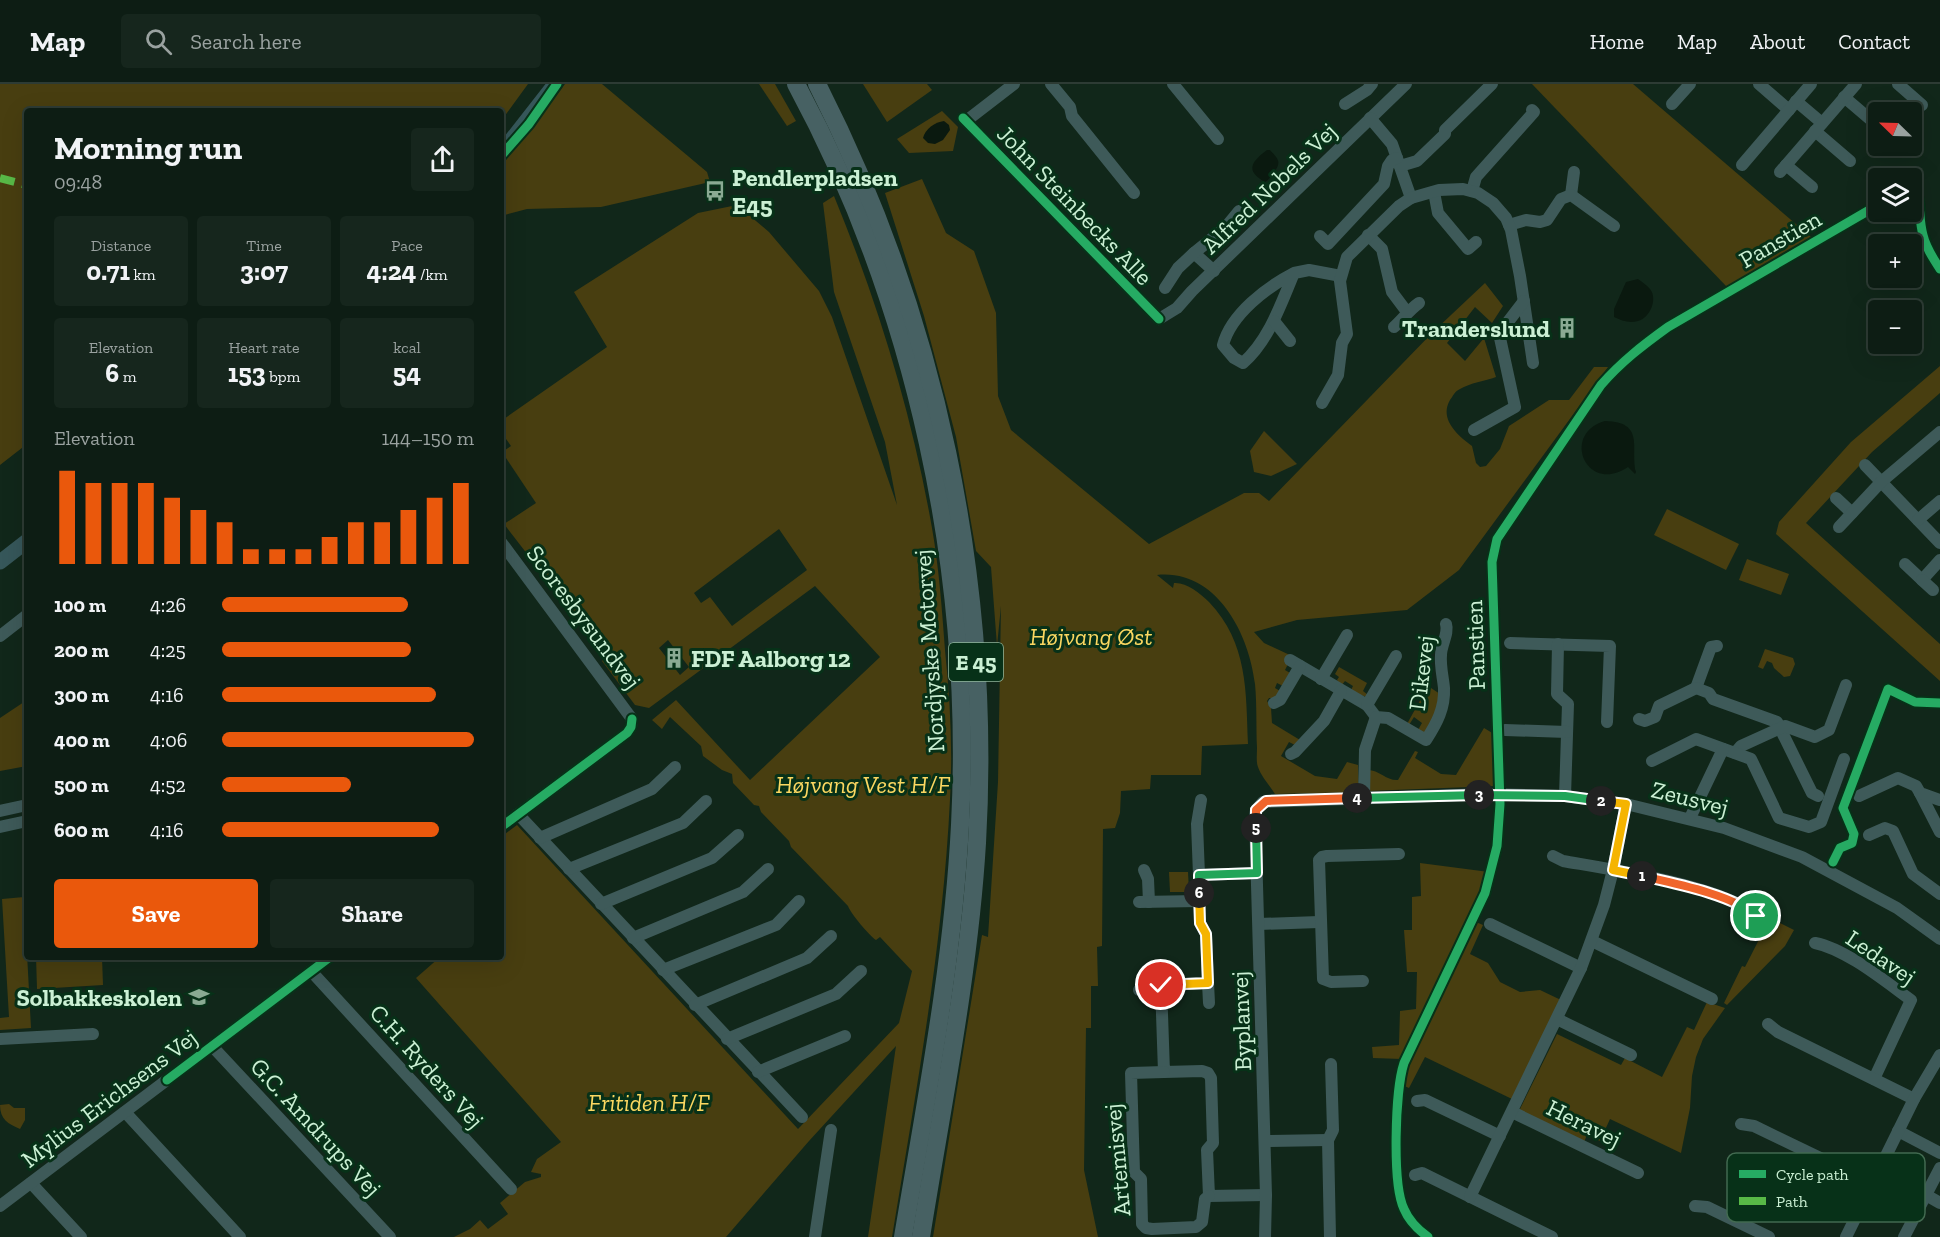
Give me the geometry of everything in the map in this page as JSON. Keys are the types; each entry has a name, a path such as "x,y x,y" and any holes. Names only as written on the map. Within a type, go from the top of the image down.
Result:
{"highway":[{"path":"783,84 816,140 840,192 921,418"},
{"name":"Nordjyske Motorvej","path":"796,84 843,180 870,247 897,328 934,477 950,571 961,696 962,770 956,882 950,944 903,1237"},
{"name":"Nordjyske Motorvej","path":"817,84 859,173 891,255 920,343 952,475 967,567 975,643 980,752 974,882 956,1023 921,1237"}],"main road":[{"path":"504,138 544,84"},
{"path":"504,149 555,84"},
{"path":"0,562 24,544"}],"street":[{"name":"John Steinbecks Alle","path":"1014,84 965,120 1159,319"},
{"path":"1051,84 1070,107 1076,122 1134,193"},
{"path":"1173,84 1218,139"},
{"path":"1345,104 1368,90 1372,84"},
{"name":"Alfred Nobels Vej","path":"1159,319 1177,308 1406,84"},
{"path":"1328,244 1384,184 1388,166 1392,160 1417,161 1492,84"},
{"path":"1672,104 1690,84"},
{"path":"1759,84 1793,105 1819,127 1850,161"},
{"path":"1742,165 1811,84"},
{"path":"1812,187 1783,169 1856,84"},
{"path":"1898,84 1919,102"},
{"path":"1844,97 1868,117"},
{"path":"1472,191 1478,170 1533,111"},
{"path":"1370,118 1392,144 1411,198"},
{"path":"1571,195 1574,172"},
{"path":"1322,403 1338,375 1342,343 1347,334 1340,291 1341,276 1347,257 1399,206 1411,198 1434,192 1450,189 1472,191 1493,203 1504,215 1509,225 1524,301 1533,363"},
{"path":"1434,192 1438,213 1467,249 1476,242"},
{"path":"1509,225 1526,220 1540,222 1548,220 1561,199 1571,195"},
{"path":"1571,195 1614,226"},
{"path":"1165,288 1178,268 1225,228 1239,211"},
{"path":"1368,235 1382,249 1392,292 1407,312"},
{"path":"1194,253 1214,271"},
{"path":"1294,273 1274,321 1251,356 1243,363 1234,358 1223,345 1247,305 1257,300 1277,282 1294,273 1309,270 1341,276"},
{"path":"1474,430 1515,407 1500,339 1501,331 1524,301"},
{"path":"1394,327 1407,312 1419,303"},
{"path":"1274,321 1290,341"},
{"path":"1839,527 1881,482 1940,432"},
{"path":"1865,465 1940,543"},
{"path":"1836,498 1852,513"},
{"path":"1918,520 1940,501"},
{"name":"Scoresbysundvej","path":"504,546 632,719 627,733 518,814"},
{"path":"1922,579 1940,560"},
{"path":"1905,564 1933,590"},
{"path":"0,636 24,617"},
{"name":"Dikevej","path":"1274,703 1280,700 1295,663 1367,705 1376,717 1388,718 1426,740 1437,722 1444,703 1440,658 1448,629 1446,624"},
{"path":"1321,679 1347,635"},
{"path":"1510,643 1610,646 1607,722"},
{"path":"1558,644 1557,694 1568,704 1565,796"},
{"path":"1639,719 1645,721 1655,717 1659,706 1696,688 1711,647 1717,646"},
{"name":"Dikevej","path":"1367,705 1396,656"},
{"path":"1690,818 1729,751 1785,726 1815,736 1829,730 1846,685"},
{"path":"1696,688 1709,693 1713,699 1777,722 1812,793 1818,796"},
{"path":"1291,754 1318,728 1341,691"},
{"name":"Dikevej","path":"1364,798 1365,750 1376,717"},
{"path":"1505,730 1567,732"},
{"path":"1652,761 1696,739 1751,759 1779,818 1809,827 1821,822 1844,759"},
{"path":"540,838 652,789 675,767"},
{"path":"1859,796 1898,778 1916,786 1935,811 1940,832"},
{"path":"1920,793 1940,800"},
{"name":"Zeusvej","path":"1260,804 1269,801 1486,794 1565,796 1626,804 1690,818 1752,837 1830,871 1897,908 1940,939"},
{"path":"1201,800 1197,824 1199,901 1200,923 1206,934 1209,1003"},
{"path":"569,869 683,824 706,801"},
{"name":"Byplanvej","path":"1260,804 1256,813 1265,1141 1265,1237"},
{"name":"Heravej","path":"1470,1197 1557,1019 1592,941 1613,870 1626,804"},
{"path":"0,811 24,806"},
{"path":"504,825 518,814 802,1117"},
{"path":"0,826 24,822"},
{"path":"1869,835 1885,828 1893,831 1913,874 1940,894"},
{"path":"602,904 712,858 738,835"},
{"path":"1363,981 1331,982 1323,979 1318,866 1322,857 1400,854"},
{"path":"1553,856 1563,861 1613,870 1703,892 1747,908 1756,916"},
{"path":"633,938 743,892 768,869"},
{"path":"1144,870 1148,879 1144,902 1199,901"},
{"path":"1199,875 1257,873"},
{"path":"663,970 776,925 799,901"},
{"path":"1259,924 1320,922"},
{"path":"1490,924 1581,968"},
{"path":"695,1005 807,958 831,936"},
{"path":"1592,941 1712,999"},
{"name":"Ledavej","path":"1815,943 1827,945 1843,954 1911,1000 1874,1079"},
{"name":"Mylius Erichsens Vej","path":"0,1206 326,960"},
{"name":"C.H. Ryders Vej","path":"311,971 512,1189"},
{"path":"727,1039 836,994 861,971"},
{"path":"1139,990 1147,985 1208,983"},
{"path":"1161,985 1164,1072"},
{"path":"1557,1019 1631,1055"},
{"path":"1768,1023 1778,1032 1914,1099"},
{"path":"0,1039 93,1034"},
{"path":"758,1072 845,1036"},
{"name":"G.C. Amdrups Vej","path":"212,1046 390,1237"},
{"path":"1887,1153 1914,1099 1940,1055"},
{"path":"1330,1237 1328,1140 1333,1130 1331,1064"},
{"name":"Artemisvej","path":"1130,1070 1164,1072 1202,1071 1208,1073 1210,1078 1213,1143 1207,1150 1209,1196 1204,1199 1202,1222 1196,1227 1152,1229 1142,1224 1141,1179 1134,1172 1130,1070"},
{"path":"1417,1101 1425,1100 1500,1136"},
{"path":"125,1112 240,1237"},
{"name":"Heravej","path":"1512,1112 1638,1173"},
{"path":"1741,1124 1755,1126 1810,1153"},
{"path":"815,1237 831,1130"},
{"path":"1898,1131 1940,1153"},
{"path":"1265,1141 1328,1140"},
{"path":"1940,1168 1926,1195 1940,1203"},
{"path":"1415,1175 1422,1173 1552,1237"},
{"path":"31,1183 81,1237"},
{"path":"1209,1196 1266,1195"},
{"path":"1695,1206 1707,1207 1727,1217"},
{"path":"1738,1222 1769,1237"},
{"path":"1846,1237 1853,1222"},
{"path":"1904,1237 1912,1222"}],"green space":[{"path":"0,84 528,84 504,117 504,108 24,108 24,446 0,465"},
{"path":"565,84 602,84 707,172 710,182 601,207 527,209 504,215 504,160"},
{"path":"759,84 775,84 796,121 787,126"},
{"path":"863,84 927,84 932,90 887,122"},
{"path":"1532,84 1633,84 1811,237 1727,287"},
{"path":"942,111 958,127 953,151 909,153 897,139"},
{"name":"Højvang Øst","path":"922,179 946,233 974,251 996,313 998,396 1011,430 1149,544 1244,493 1259,493 1269,501 1434,331 1485,283 1503,306 1492,323 1475,307 1447,343 1465,361 1484,338 1496,377 1458,390 1447,407 1451,426 1472,446 1476,463 1480,467 1486,466 1500,449 1509,426 1549,400 1569,400 1594,367 1608,367 1459,570 1407,610 1297,620 1254,632 1264,643 1292,656 1285,670 1290,673 1283,686 1277,683 1275,688 1280,691 1276,698 1269,698 1267,701 1271,708 1272,723 1300,740 1295,745 1289,742 1281,756 1315,776 1337,779 1347,762 1358,765 1359,792 1275,794 1257,765 1255,684 1251,664 1237,626 1226,608 1212,593 1196,582 1178,576 1157,575 1173,588 1174,583 1183,584 1201,595 1222,618 1231,634 1238,651 1245,687 1248,744 1202,746 1201,775 1151,775 1150,789 1121,791 1120,813 1115,828 1103,829 1102,946 1097,947 1098,986 1091,986 1091,1028 1086,1028 1084,1170 1098,1237 933,1237 982,935 988,937 998,782 1001,606 997,646 991,567 976,551 956,437 924,316 885,193"},
{"path":"834,196 865,277 892,359 924,485 937,558 950,705 951,780 941,909 919,1073 892,1237 868,1237 896,1046 809,1141 726,1237 454,1237 470,1229 480,1220 488,1229 508,1214 500,1203 525,1182 541,1177 541,1174 531,1172 537,1159 561,1142 416,978 437,960 504,960 504,835 517,825 798,1129 899,1023 912,971 880,937 876,940 865,929 848,906 791,847 789,841 761,812 759,806 754,805 733,783 732,774 722,770 703,756 701,746 670,717 662,729 652,720 676,700 750,780 880,657 815,586 649,708 635,705 602,661 607,657 504,524 536,503 504,455 504,451 511,446 504,436 504,419 607,347 574,292 698,213 737,205 769,232 819,291 832,317 897,505 885,442 834,292 823,203","holes":["779,529 807,570 732,626 710,597 701,603 694,593","668,640 689,667 680,675 659,648"]},
{"path":"1940,366 1940,393 1872,452 1806,523 1940,644 1940,681 1776,534 1779,522 1851,442"},
{"path":"1264,431 1297,464 1271,476 1254,472 1250,451"},
{"path":"1667,509 1739,544 1726,570 1654,535"},
{"path":"1747,559 1789,574 1781,595 1739,580"},
{"path":"1765,649 1793,658 1795,664 1790,676 1784,677 1772,663 1767,661 1763,669 1758,667"},
{"path":"1339,667 1367,683 1363,691 1368,695 1367,697 1350,692 1353,686 1345,681 1341,686 1337,680 1339,677 1335,674"},
{"path":"1428,686 1440,694 1440,705 1425,733 1418,730 1422,723 1414,717 1409,725 1407,724"},
{"path":"24,702 24,767 0,771 0,718"},
{"path":"1484,728 1494,734 1495,786 1368,791 1368,770 1398,780 1415,751 1418,752 1415,758 1441,774 1456,775"},
{"path":"1420,863 1489,872 1472,915 1402,1059 1373,1058 1372,1047 1399,1045 1400,1011 1416,1009 1417,972 1407,972 1404,930 1412,930 1412,897 1421,896"},
{"path":"1169,872 1188,872 1189,892 1170,892"},
{"path":"24,897 24,960 27,960 31,1028 0,1030 0,1018 9,1017 2,899"},
{"path":"1770,918 1794,930 1785,946 1727,1005 1724,1003 1742,966 1745,967"},
{"path":"1476,922 1483,925 1470,954 1488,963 1500,982 1520,992 1540,990 1561,1000 1512,1099 1425,1057 1409,1088 1402,1085 1414,1048"},
{"path":"36,960 102,960 103,985 37,989"},
{"path":"1707,1002 1725,1008 1703,1039 1696,1057 1690,1108 1681,1153 1610,1119 1600,1141 1587,1135 1584,1142 1519,1111 1557,1034 1621,1065 1625,1058 1662,1077 1687,1027 1694,1030"},
{"path":"9,1104 14,1108 25,1108 25,1120 20,1129 8,1123 1,1114 0,1105"}],"shaded area":[{"path":"944,121 949,125 950,130 943,140 935,144 928,143 923,138 928,129"},
{"path":"1270,150 1278,162 1277,168 1265,182 1255,174 1253,166 1254,162"},
{"path":"1638,279 1652,293 1652,308 1646,316 1635,322 1614,317 1614,309 1626,282"},
{"path":"1605,421 1626,426 1631,432 1634,438 1635,474 1628,467 1613,474 1601,473 1591,468 1584,459 1582,449 1584,438 1591,428"}],"marked path":[{"path":"0,178 24,184"}],"cycle path":[{"path":"504,153 529,124 557,84"},
{"path":"963,118 1159,319"},
{"name":"Panstien","path":"1428,1237 1408,1217 1400,1197 1396,1159 1397,1114 1404,1063 1485,893 1497,846 1500,804 1492,562 1497,539 1601,385 1624,361 1668,327 1868,211"},
{"path":"1921,222 1924,240 1940,269"},
{"path":"1833,862 1840,848 1852,843 1854,834 1843,808 1888,689 1915,702 1940,703"},
{"path":"504,825 627,733 632,719"},
{"path":"167,1080 326,960"}],"place":[{"name":"Pendlerpladsen E45","path":"715,191"},
{"name":"Tranderslund","path":"1567,328"},
{"name":"FDF Aalborg 12","path":"674,658"},
{"name":"Solbakkeskolen","path":"199,997"}],"route":[{"path":"1161,985 1208,983 1206,934 1200,923 1199,875 1257,873 1256,813 1258,807 1266,801 1527,795 1565,796 1626,804 1613,870 1662,880 1703,892 1747,908 1756,916"}],"park label":[{"name":"Højvang Vest H/F","path":"863,784"},
{"name":"Fritiden H/F","path":"649,1102"}]}
